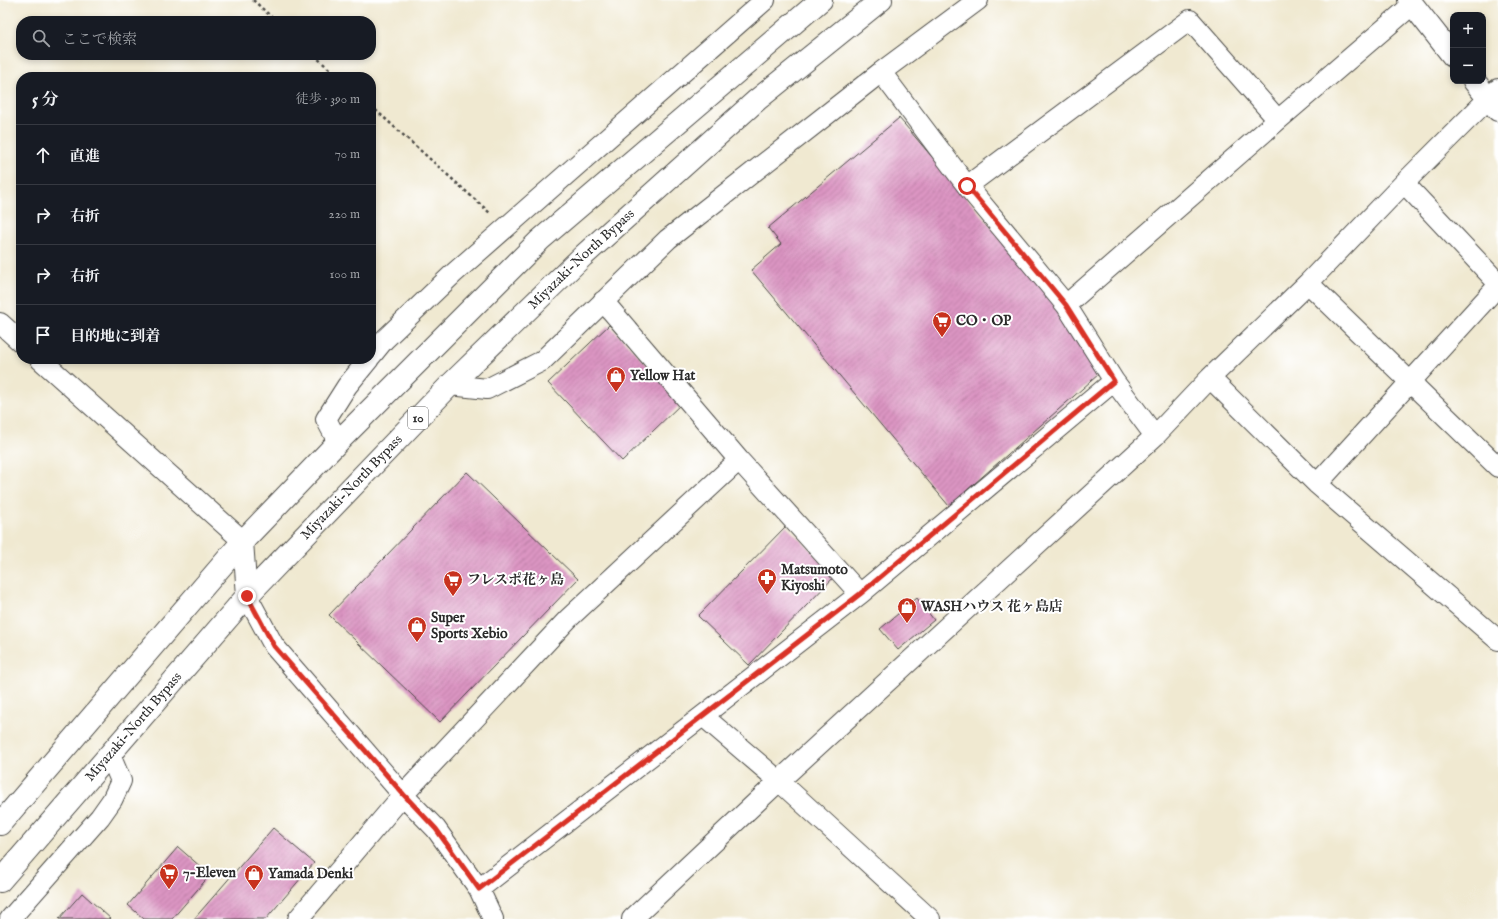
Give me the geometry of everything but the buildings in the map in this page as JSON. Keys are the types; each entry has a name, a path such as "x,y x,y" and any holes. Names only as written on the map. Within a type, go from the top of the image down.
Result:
{"main road":[{"path":"0,824 243,541 338,442 540,240 821,0"},
{"name":"Miyazaki-North Bypass","path":"0,881 247,596 450,385 583,256 757,100 881,0"},
{"path":"1410,3 1450,52"},
{"path":"1478,84 1495,99"}],"street":[{"path":"376,350 384,340 453,274 765,0"},
{"path":"450,385 487,390 542,361 668,239 881,72 978,0"},
{"path":"1066,305 1410,3"},
{"path":"967,186 1190,20 1278,120"},
{"path":"881,72 967,186 1066,305 1114,381 1156,436"},
{"path":"632,919 779,781 1156,436 1210,378 1308,283 1404,183 1495,99"},
{"path":"1317,484 1498,284 1404,183"},
{"path":"1308,283 1498,467"},
{"path":"603,301 739,460 860,594"},
{"path":"0,323 16,337"},
{"path":"46,364 243,541 247,596 274,646 404,795 436,829 479,889 492,919"},
{"path":"338,442 326,419 347,386 365,364"},
{"path":"1210,378 1317,484 1497,636"},
{"path":"479,889 860,594 1114,381"},
{"path":"298,919 404,795 568,619 739,460"},
{"path":"703,716 779,781 930,919"},
{"path":"10,919 100,817 112,800 121,781 110,755"}],"path":[{"path":"253,0 271,16"},
{"path":"319,60 333,72"},
{"path":"376,111 506,228"}],"place":[{"name":"CO・OP","path":"942,338"},
{"name":"Yellow Hat","path":"616,393"},
{"name":"Matsumoto Kiyoshi","path":"767,595"},
{"name":"フレスポ花ヶ島","path":"453,597"},
{"name":"WASHハウス 花ヶ島店","path":"907,624"},
{"name":"Super Sports Xebio","path":"417,643"},
{"name":"7-Eleven","path":"169,890"},
{"name":"Yamada Denki","path":"254,891"}],"route":[{"path":"247,596 274,646 404,795 436,829 479,889 860,594 1114,381 1066,305 967,186"}]}
